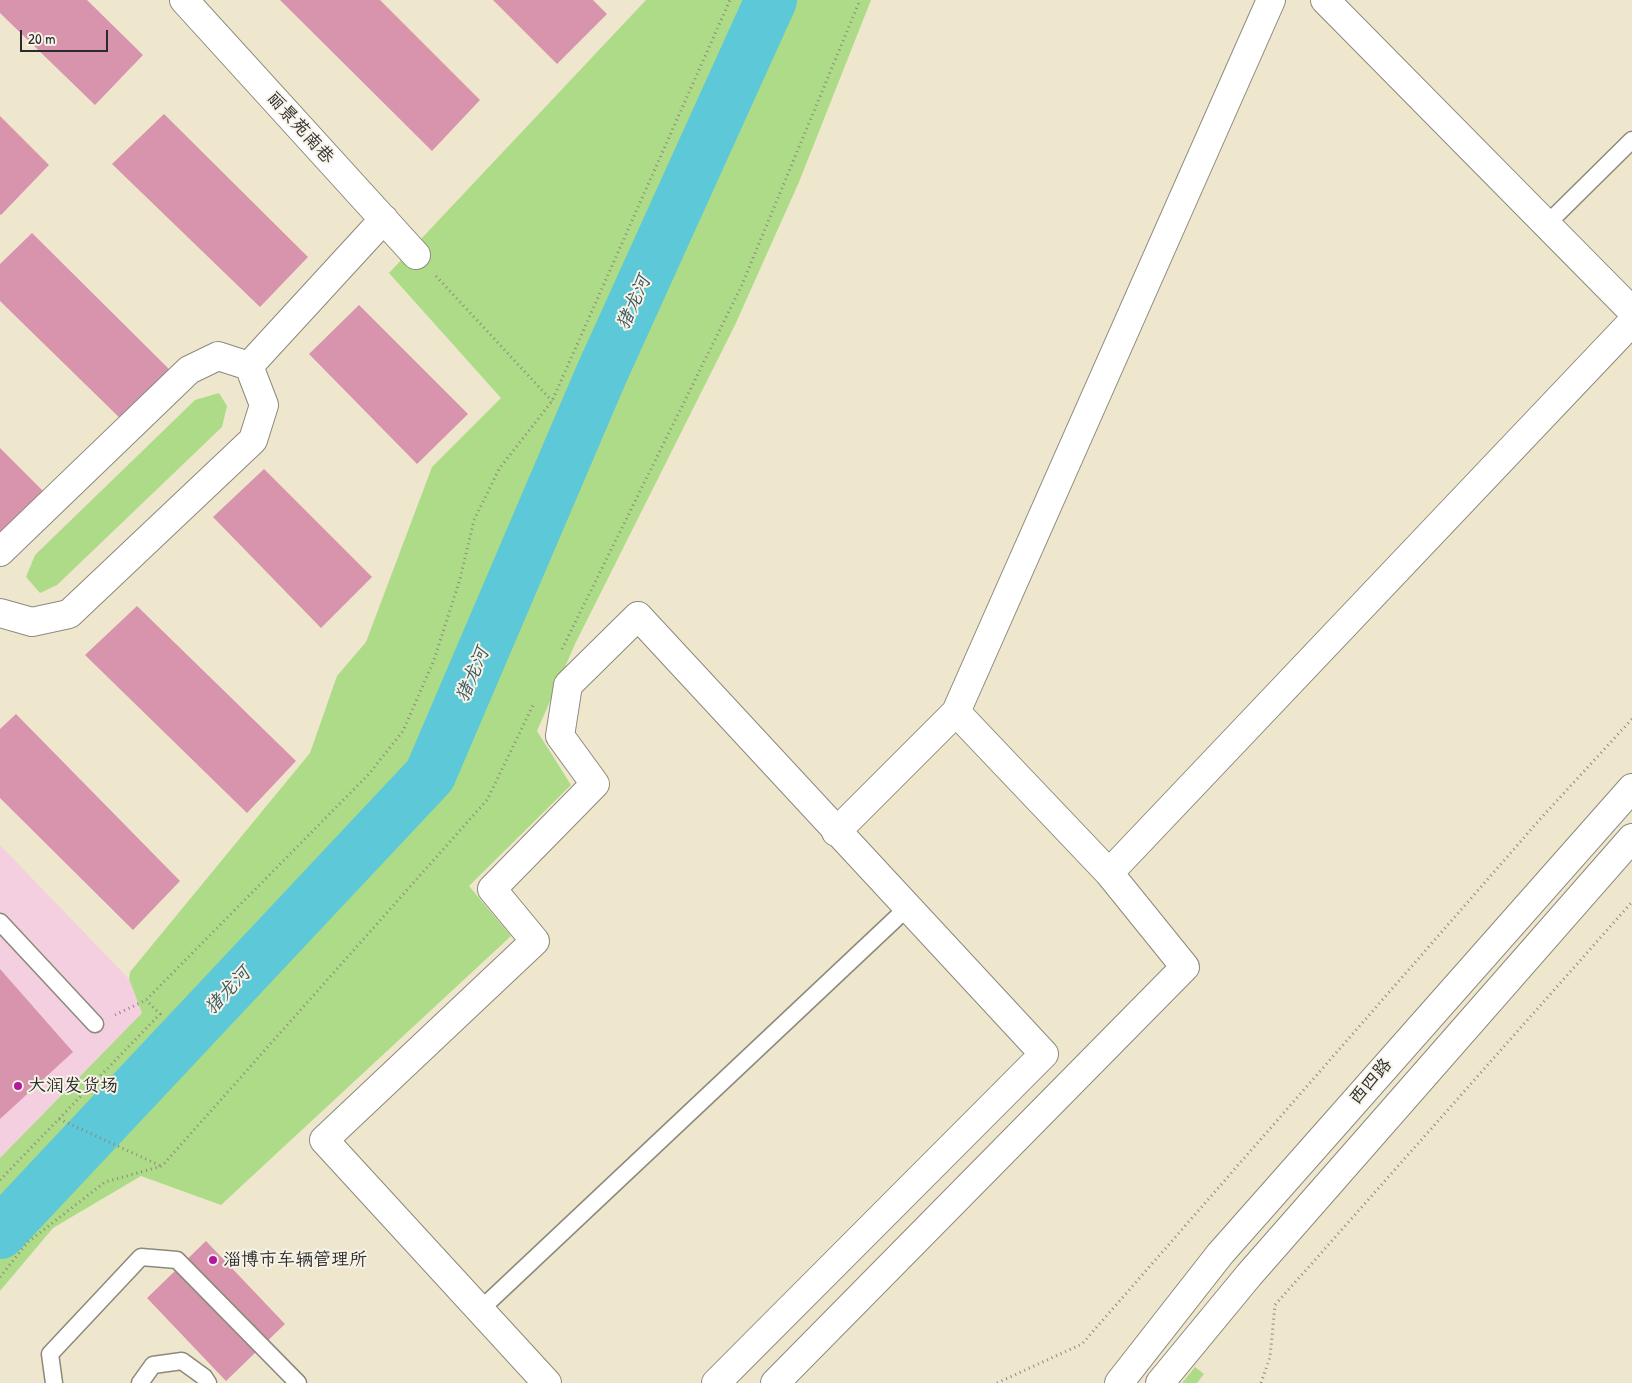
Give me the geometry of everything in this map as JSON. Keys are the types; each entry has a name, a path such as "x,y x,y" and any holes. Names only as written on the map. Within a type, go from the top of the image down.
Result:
{"street":[{"name":"丽景苑南巷","path":"184,0 416,255"},
{"path":"836,832 956,712 1271,0"},
{"path":"1325,0 1632,311"},
{"path":"249,366 384,219"},
{"path":"1109,873 1632,322"},
{"path":"0,552 189,370 218,356 249,366"},
{"path":"0,613 32,622 69,614 253,440 264,405 249,366"},
{"path":"547,1383 324,1140 535,941 492,889 595,784 560,736 568,685 638,616 836,832 1044,1054 716,1383"},
{"path":"775,1383 1185,967 1109,873 956,712"},
{"name":"西四路","path":"1119,1383 1220,1254 1632,788"},
{"name":"西四路","path":"1160,1383 1249,1275 1632,838"}],"lane":[{"path":"1546,224 1632,140"},
{"path":"480,1310 907,908"},
{"path":"0,922 95,1024"},
{"path":"54,1383 50,1354 141,1257 177,1260 298,1383"},
{"path":"140,1383 153,1365 182,1361 204,1377 208,1383"}],"path":[{"path":"95,1024 146,1000 369,774 403,731 434,660 460,580 474,520 499,469 552,401 730,0"},
{"path":"561,650 741,287 860,0"},
{"path":"416,255 552,401"},
{"path":"0,1277 28,1242 105,1182 162,1166 486,800 535,703"},
{"path":"997,1383 1082,1344 1529,832 1632,719"},
{"path":"1261,1383 1270,1358 1275,1305 1632,902"},
{"path":"0,1180 160,1014 146,1000"},
{"path":"60,1119 162,1166"}],"shaded area":[{"path":"0,845 129,979 142,1013 0,1158"}],"green space":[{"path":"646,0 871,0 799,182 735,325 575,644 537,731 571,785 469,886 511,936 221,1205 141,1176 53,1228 0,1291 0,1158 142,1013 129,979 130,972 310,753 337,676 366,642 432,467 501,398 389,273"},
{"path":"219,393 227,406 222,427 57,585 40,593 26,577 35,555 195,400"},
{"path":"1195,1367 1204,1374 1197,1383 1182,1383"}],"building":[{"path":"0,0 87,0 143,55 95,105 0,13"},
{"path":"280,0 380,0 480,100 432,151"},
{"path":"493,0 593,0 607,14 557,64"},
{"path":"164,114 308,257 260,307 112,164"},
{"path":"0,116 49,165 1,215 0,214"},
{"path":"32,233 176,376 128,426 0,301 0,264"},
{"path":"359,305 468,414 417,464 309,354"},
{"path":"0,448 43,491 0,536"},
{"path":"264,469 372,577 321,628 213,517"},
{"path":"137,606 296,761 247,813 85,655"},
{"path":"16,714 180,881 133,930 0,798 0,729"},
{"name":"大润发货场","path":"0,969 73,1052 0,1119"},
{"path":"206,1241 285,1324 226,1381 147,1298"}],"waterway":[{"name":"猪龙河","path":"0,1233 430,775 601,375 771,0"}],"place":[{"name":"大润发货场","path":"18,1086"},
{"name":"淄博市车辆管理所","path":"213,1260"}]}
